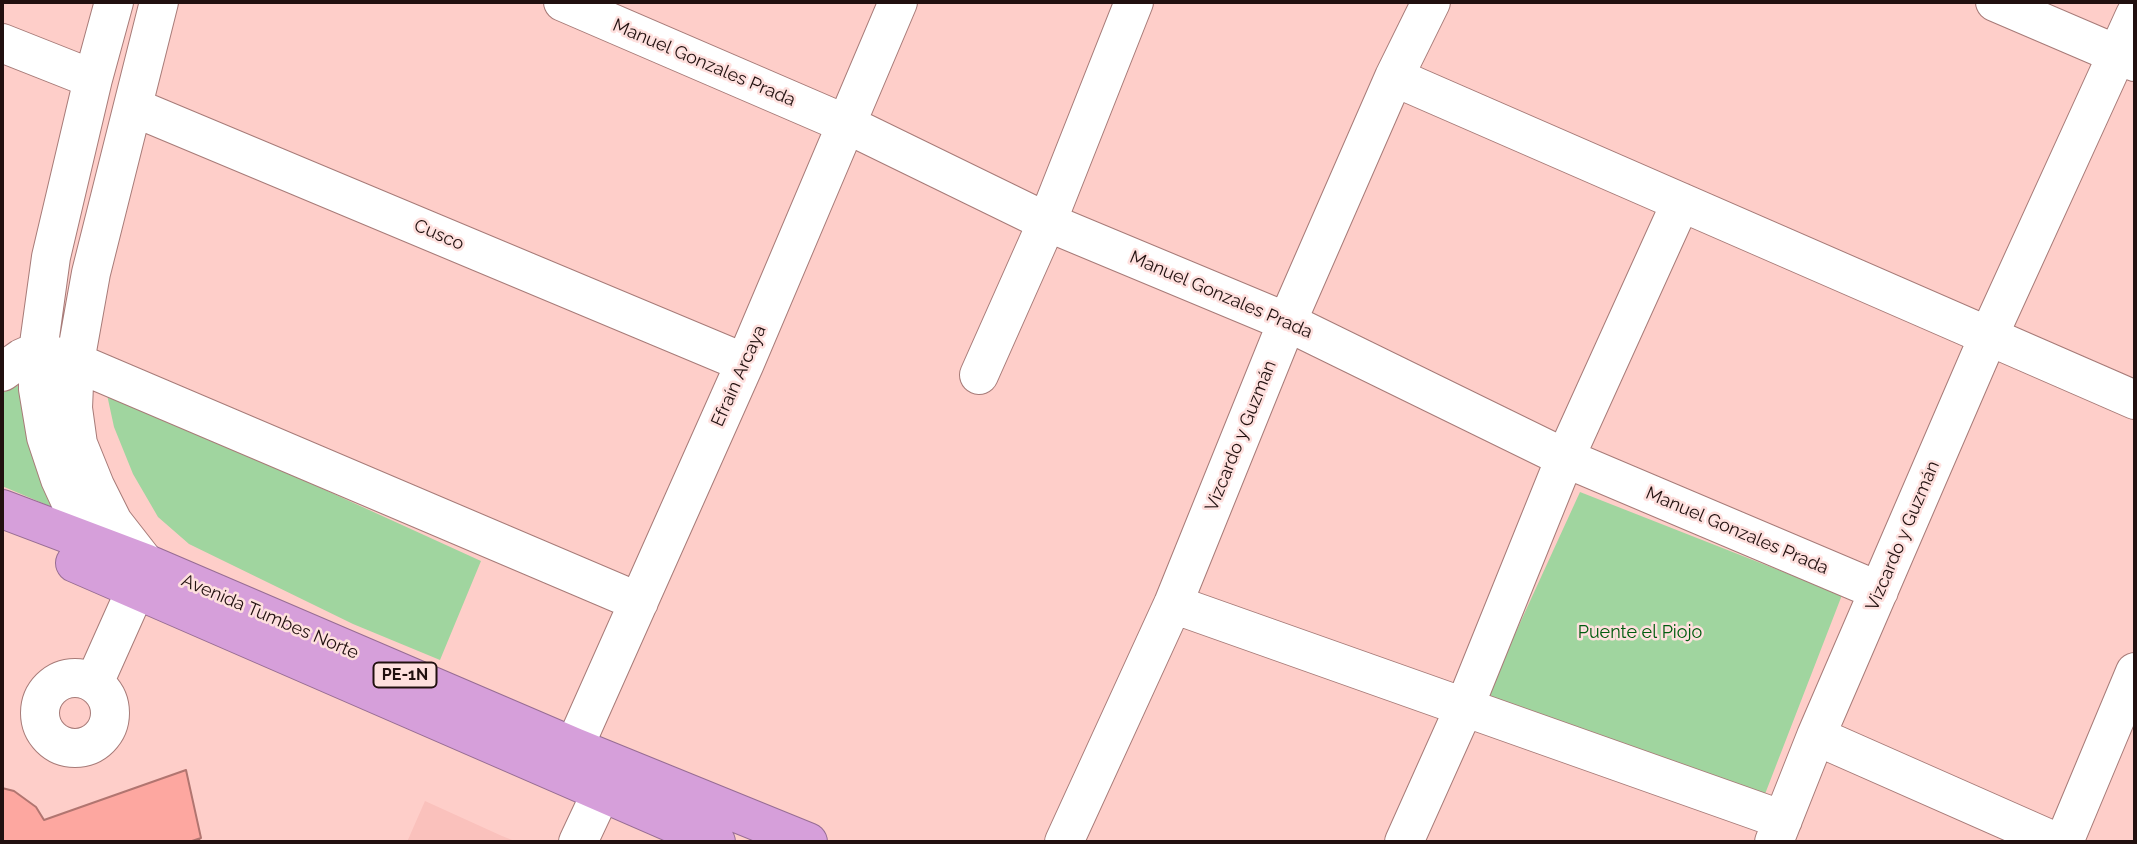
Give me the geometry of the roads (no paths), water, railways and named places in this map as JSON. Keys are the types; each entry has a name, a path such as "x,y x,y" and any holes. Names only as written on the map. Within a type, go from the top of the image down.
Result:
{"highway":[{"name":"Avenida Tumbes Norte","path":"2,509 96,546 141,576 601,793 716,842"},
{"name":"Avenida Tumbes Norte","path":"2,533 141,576 808,842"}],"street":[{"path":"96,546 77,516 60,480 46,437 38,389 38,351 51,257 114,2"},
{"path":"94,683 141,576 95,486 78,444 73,408 75,362 90,273 159,2"},
{"name":"Manuel Gonzales Prada","path":"563,2 846,124 1047,222 1287,322 1565,458 1879,591"},
{"name":"Efraín Arcaya","path":"574,747 745,363 898,2"},
{"path":"979,375 1047,222 1134,2"},
{"name":"Vizcardo y Guzmán","path":"1064,842 1173,604 1287,322 1394,77 1432,2"},
{"path":"1995,2 2126,58"},
{"name":"Vizcardo y Guzmán","path":"1173,604 1464,708 1778,831 1816,736 1989,335 2126,58 2135,15"},
{"path":"4,54 93,79"},
{"path":"1394,77 2135,400"},
{"name":"Cusco","path":"132,107 745,363"},
{"path":"1404,842 1464,708 1565,458 1681,202"},
{"path":"2,372 38,351 75,362 639,602"},
{"path":"2064,842 2135,672"},
{"path":"1816,736 2056,842"},
{"path":"578,842 601,793"}],"park label":[{"name":"Puente el Piojo","path":"1640,633"}]}
